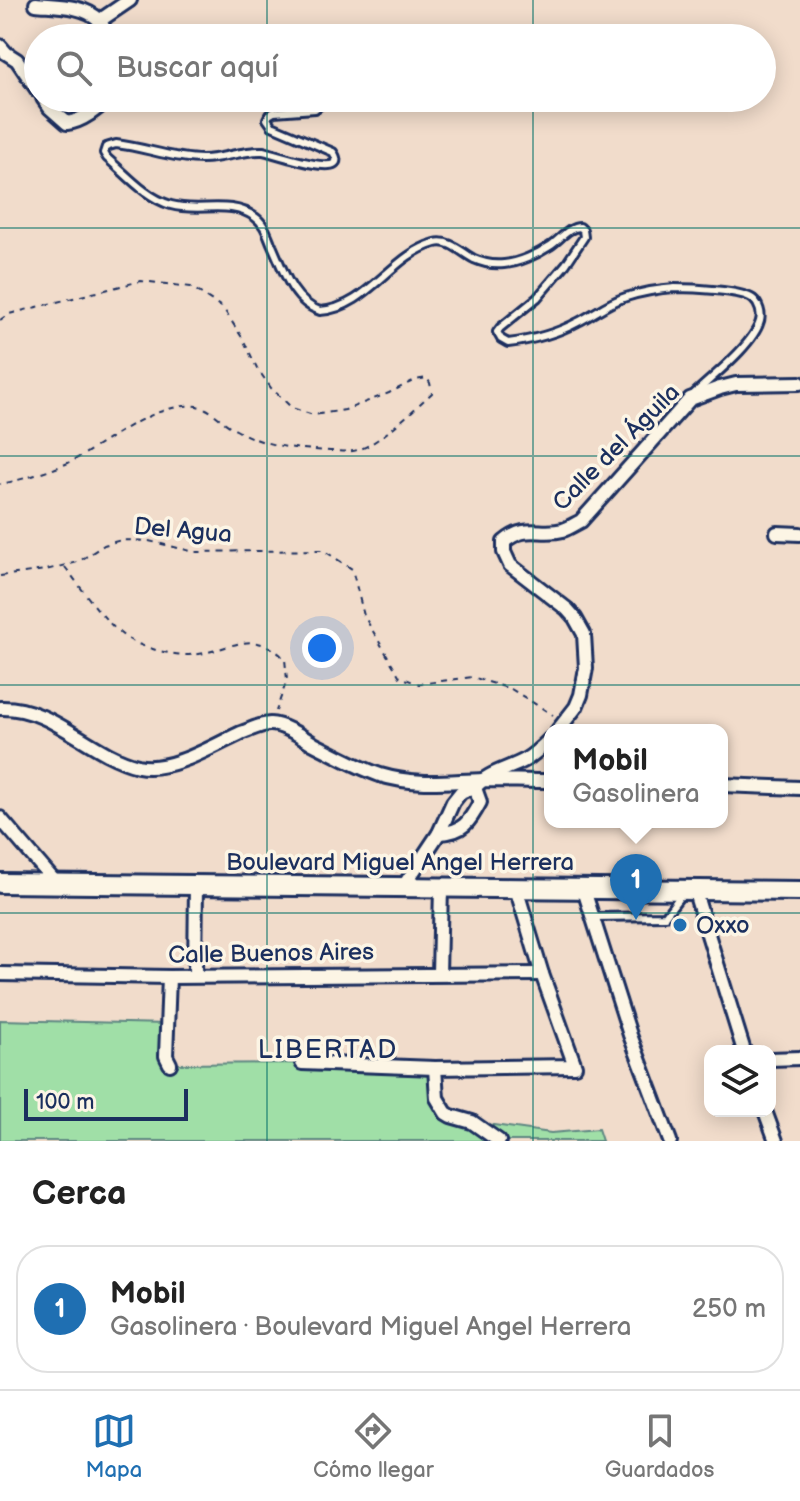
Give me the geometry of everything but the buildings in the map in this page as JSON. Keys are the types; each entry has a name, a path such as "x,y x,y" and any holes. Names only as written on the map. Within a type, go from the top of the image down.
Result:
{"street":[{"path":"99,21 130,0"},
{"path":"36,4 81,10 101,24"},
{"path":"0,46 24,70"},
{"path":"55,112 67,123 91,112"},
{"name":"Calle del Águila","path":"563,724 581,695 586,668 584,634 567,609 510,565 504,552 504,542 517,533 529,530 558,531 581,521 690,399 736,384 800,383"},
{"path":"777,533 800,534"},
{"path":"0,708 34,712 107,755 148,767 164,766 271,724 295,733 355,765 381,775 419,783 544,781"},
{"path":"403,887 439,833 461,792 525,760 544,745"},
{"path":"439,833 449,833 470,822 480,802 478,784"},
{"path":"728,785 800,788"},
{"path":"0,818 56,883"},
{"name":"Boulevard Miguel Angel Herrera","path":"0,883 800,891"},
{"path":"195,976 196,884"},
{"path":"439,974 441,887"},
{"path":"583,887 633,1046 670,1141"},
{"path":"302,1063 435,1068 575,1066 516,888"},
{"path":"690,889 742,1045"},
{"name":"Calle Buenos Aires","path":"0,974 169,977 542,974"},
{"path":"169,977 166,1056 170,1064"},
{"path":"776,1059 800,1058"},
{"path":"435,1068 437,1098 446,1113 472,1122 499,1141"},
{"path":"767,1117 776,1141"}],"lane":[{"path":"274,112 267,119 272,126 333,152 336,159 334,164 317,165 267,151 197,159 116,144 106,147 104,153 147,192 166,203 194,209 231,207 257,218 266,230 289,282 304,301 318,310 330,310 357,298 397,264 436,243 448,243 477,260 505,264 546,248 577,226 583,229 584,238 537,298 500,328 497,333 502,341 508,343 554,333 615,301 652,291 674,288 709,290 752,298 759,307 761,317 753,335 736,356 690,399"},
{"path":"593,917 665,916 690,889"}],"path":[{"path":"0,320 9,314 141,281 191,287 223,308 257,368 271,388 292,408 313,415 345,410 415,380 427,378 432,393 373,443 349,452 290,449 259,441 234,429 207,408 195,405 176,407 148,417 68,463 0,484"},
{"name":"Del Agua","path":"0,576 78,562 104,545 121,540 149,541 195,552 323,550 352,569 364,616 400,677 419,684 472,677 493,682 511,689 558,724"},
{"path":"64,565 111,624 130,641 186,655 209,652 242,641 262,642 278,651 285,659 287,680 271,724"}],"green space":[{"path":"0,1020 167,1024 170,1064 302,1063 435,1068 439,1104 472,1122 551,1133 598,1129 602,1141 0,1141"}],"place":[{"name":"Mobil","path":"636,920"},
{"name":"Oxxo","path":"680,925"}],"district":[{"name":"LIBERTAD","path":"328,1049"}]}
